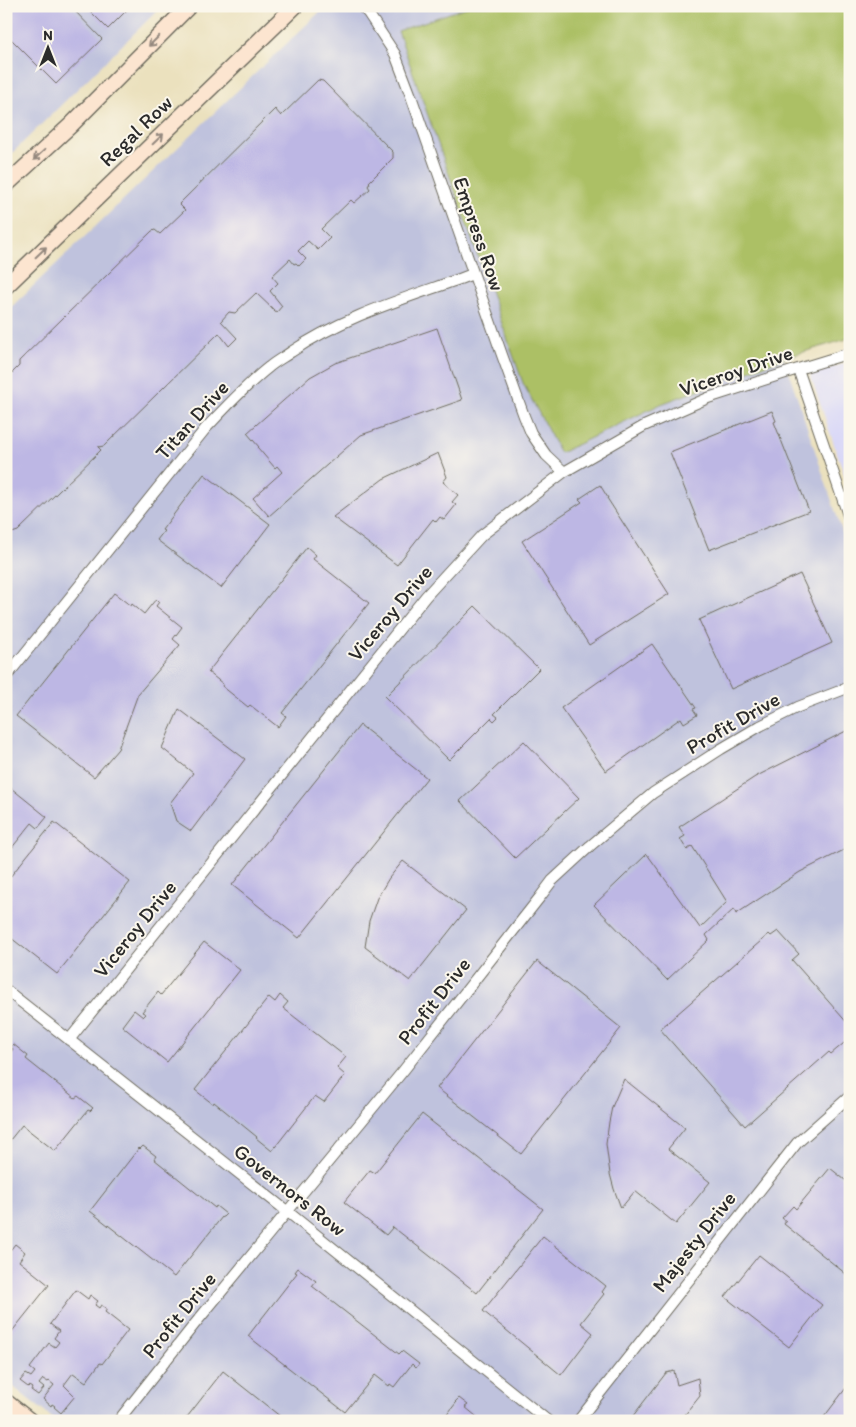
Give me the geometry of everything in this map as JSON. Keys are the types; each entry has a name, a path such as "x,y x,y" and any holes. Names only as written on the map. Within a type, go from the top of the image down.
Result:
{"main road":[{"path":"6,185 71,125 189,6"},
{"name":"Regal Row","path":"6,286 295,6"},
{"path":"6,1402 30,1421"}],"street":[{"name":"Empress Row","path":"361,6 368,13 395,54 531,432 546,455 564,472"},
{"name":"Titan Drive","path":"6,677 206,428 270,366 309,340 346,321 391,302 473,274"},
{"name":"Viceroy Drive","path":"69,1040 426,596 482,536 564,472 644,426 708,398 850,353"},
{"path":"798,369 850,521"},
{"name":"Profit Drive","path":"118,1421 194,1325 403,1072 552,881 653,793 760,726 798,707 850,687"},
{"name":"Governors Row","path":"6,990 288,1212 548,1421"},
{"name":"Majesty Drive","path":"578,1421 797,1143 850,1096"}],"shaded area":[{"path":"6,6 162,6 6,159"},
{"path":"326,6 470,6 398,31 523,383 560,453 661,404 784,358 850,555 850,1421 56,1421 6,1381 6,312"},
{"path":"850,362 850,491 810,374"}],"green space":[{"path":"470,6 850,6 850,338 784,358 661,404 560,453 523,383 398,31"}],"building":[{"path":"6,6 70,6 102,39 56,84 6,34"},
{"path":"85,6 131,6 108,29"},
{"path":"318,80 323,81 393,152 393,158 369,182 368,186 370,189 354,203 351,200 321,229 330,238 318,250 308,241 298,251 306,259 299,266 290,259 272,276 278,283 270,291 282,306 277,312 256,293 235,313 229,312 221,321 237,338 229,346 219,333 104,446 98,447 101,450 18,531 12,533 6,527 6,373 10,371 12,373 19,366 19,361 152,231 155,230 160,234 185,210 179,204 275,109 281,116"},
{"path":"437,328 462,400 361,435 269,516 253,498 282,472 277,466 275,468 247,433 310,377 335,363"},
{"path":"772,411 776,421 774,422 809,511 709,550 670,452"},
{"path":"438,453 447,477 443,482 458,495 452,502 456,505 444,520 440,517 436,522 433,519 397,565 333,517 383,479"},
{"path":"204,474 270,524 221,588 157,540 164,531 162,530"},
{"path":"600,485 669,594 589,645 522,541 582,502 579,499"},
{"path":"307,547 316,555 313,559 369,603 282,713 286,716 278,727 250,705 248,707 208,672"},
{"path":"800,574 832,643 731,689 699,620"},
{"path":"114,593 144,614 156,599 159,602 156,606 182,627 173,639 180,645 138,694 118,749 94,777 16,716"},
{"path":"475,606 539,669 494,714 498,717 494,721 491,718 449,760 385,697"},
{"path":"652,644 696,708 693,709 697,715 684,723 681,718 606,771 561,708"},
{"path":"179,709 245,759 191,831 176,821 170,803 193,773 162,748"},
{"path":"360,725 427,778 299,938 232,885"},
{"path":"850,729 850,847 800,872 736,914 734,909 706,935 709,940 667,980 594,905 647,854 700,928 727,902 692,846 687,850 680,839 685,836 679,827 755,777"},
{"path":"524,741 579,798 515,858 460,801"},
{"path":"6,784 47,817 38,828 32,823 6,855"},
{"path":"54,822 130,882 57,974 6,934 6,882"},
{"path":"403,861 466,910 410,981 365,947 369,921 377,898 389,878"},
{"path":"778,931 799,954 792,960 850,1026 850,1038 831,1054 829,1052 745,1126 660,1029 769,934 771,936"},
{"path":"204,942 240,970 167,1062 122,1026 134,1010 143,1017 146,1014 142,1012 158,992 161,995"},
{"path":"537,961 621,1028 521,1154 437,1088"},
{"path":"280,995 288,1002 283,1008 346,1057 337,1068 345,1075 324,1102 315,1096 272,1151 214,1102 213,1104 195,1090 269,997 275,1002"},
{"path":"13,1044 28,1056 26,1059 75,1098 78,1096 93,1108 90,1111 88,1110 55,1151 22,1125 6,1145 6,1058 13,1049 11,1047"},
{"path":"624,1079 685,1128 668,1149 710,1182 676,1224 635,1191 621,1208 614,1189 606,1144 612,1107"},
{"path":"422,1114 543,1209 477,1293 393,1227 386,1235 344,1202 370,1170 375,1173"},
{"path":"143,1146 156,1156 154,1159 215,1208 216,1206 226,1214 174,1277 90,1211 139,1148"},
{"path":"830,1168 850,1184 850,1270 846,1274 784,1224 786,1221 782,1218 793,1206 796,1209"},
{"path":"543,1236 606,1286 602,1292 604,1294 581,1323 593,1333 561,1375 483,1311"},
{"path":"15,1244 25,1252 19,1261 49,1285 6,1339 6,1251 8,1253"},
{"path":"759,1255 822,1305 789,1347 725,1297"},
{"path":"298,1268 316,1281 312,1286 399,1354 402,1351 419,1364 416,1368 412,1364 394,1387 390,1384 389,1386 375,1375 345,1412 248,1336 297,1273 295,1272"},
{"path":"76,1290 88,1299 90,1295 98,1301 95,1305 99,1308 101,1305 107,1309 105,1312 128,1330 86,1382 73,1373 64,1385 75,1396 61,1413 55,1406 52,1404 51,1406 43,1399 54,1385 49,1381 43,1379 39,1384 44,1388 38,1395 31,1390 32,1388 20,1381 26,1374 31,1377 35,1372 30,1368 49,1343 55,1347 59,1342 54,1338 59,1331 50,1324"},
{"path":"223,1371 286,1421 184,1421"},
{"path":"674,1371 677,1385 698,1378 700,1396 680,1421 629,1421 666,1373"},
{"path":"846,1388 850,1391 850,1421 821,1421"},
{"path":"459,1398 468,1405 465,1407 482,1421 442,1421"}]}
